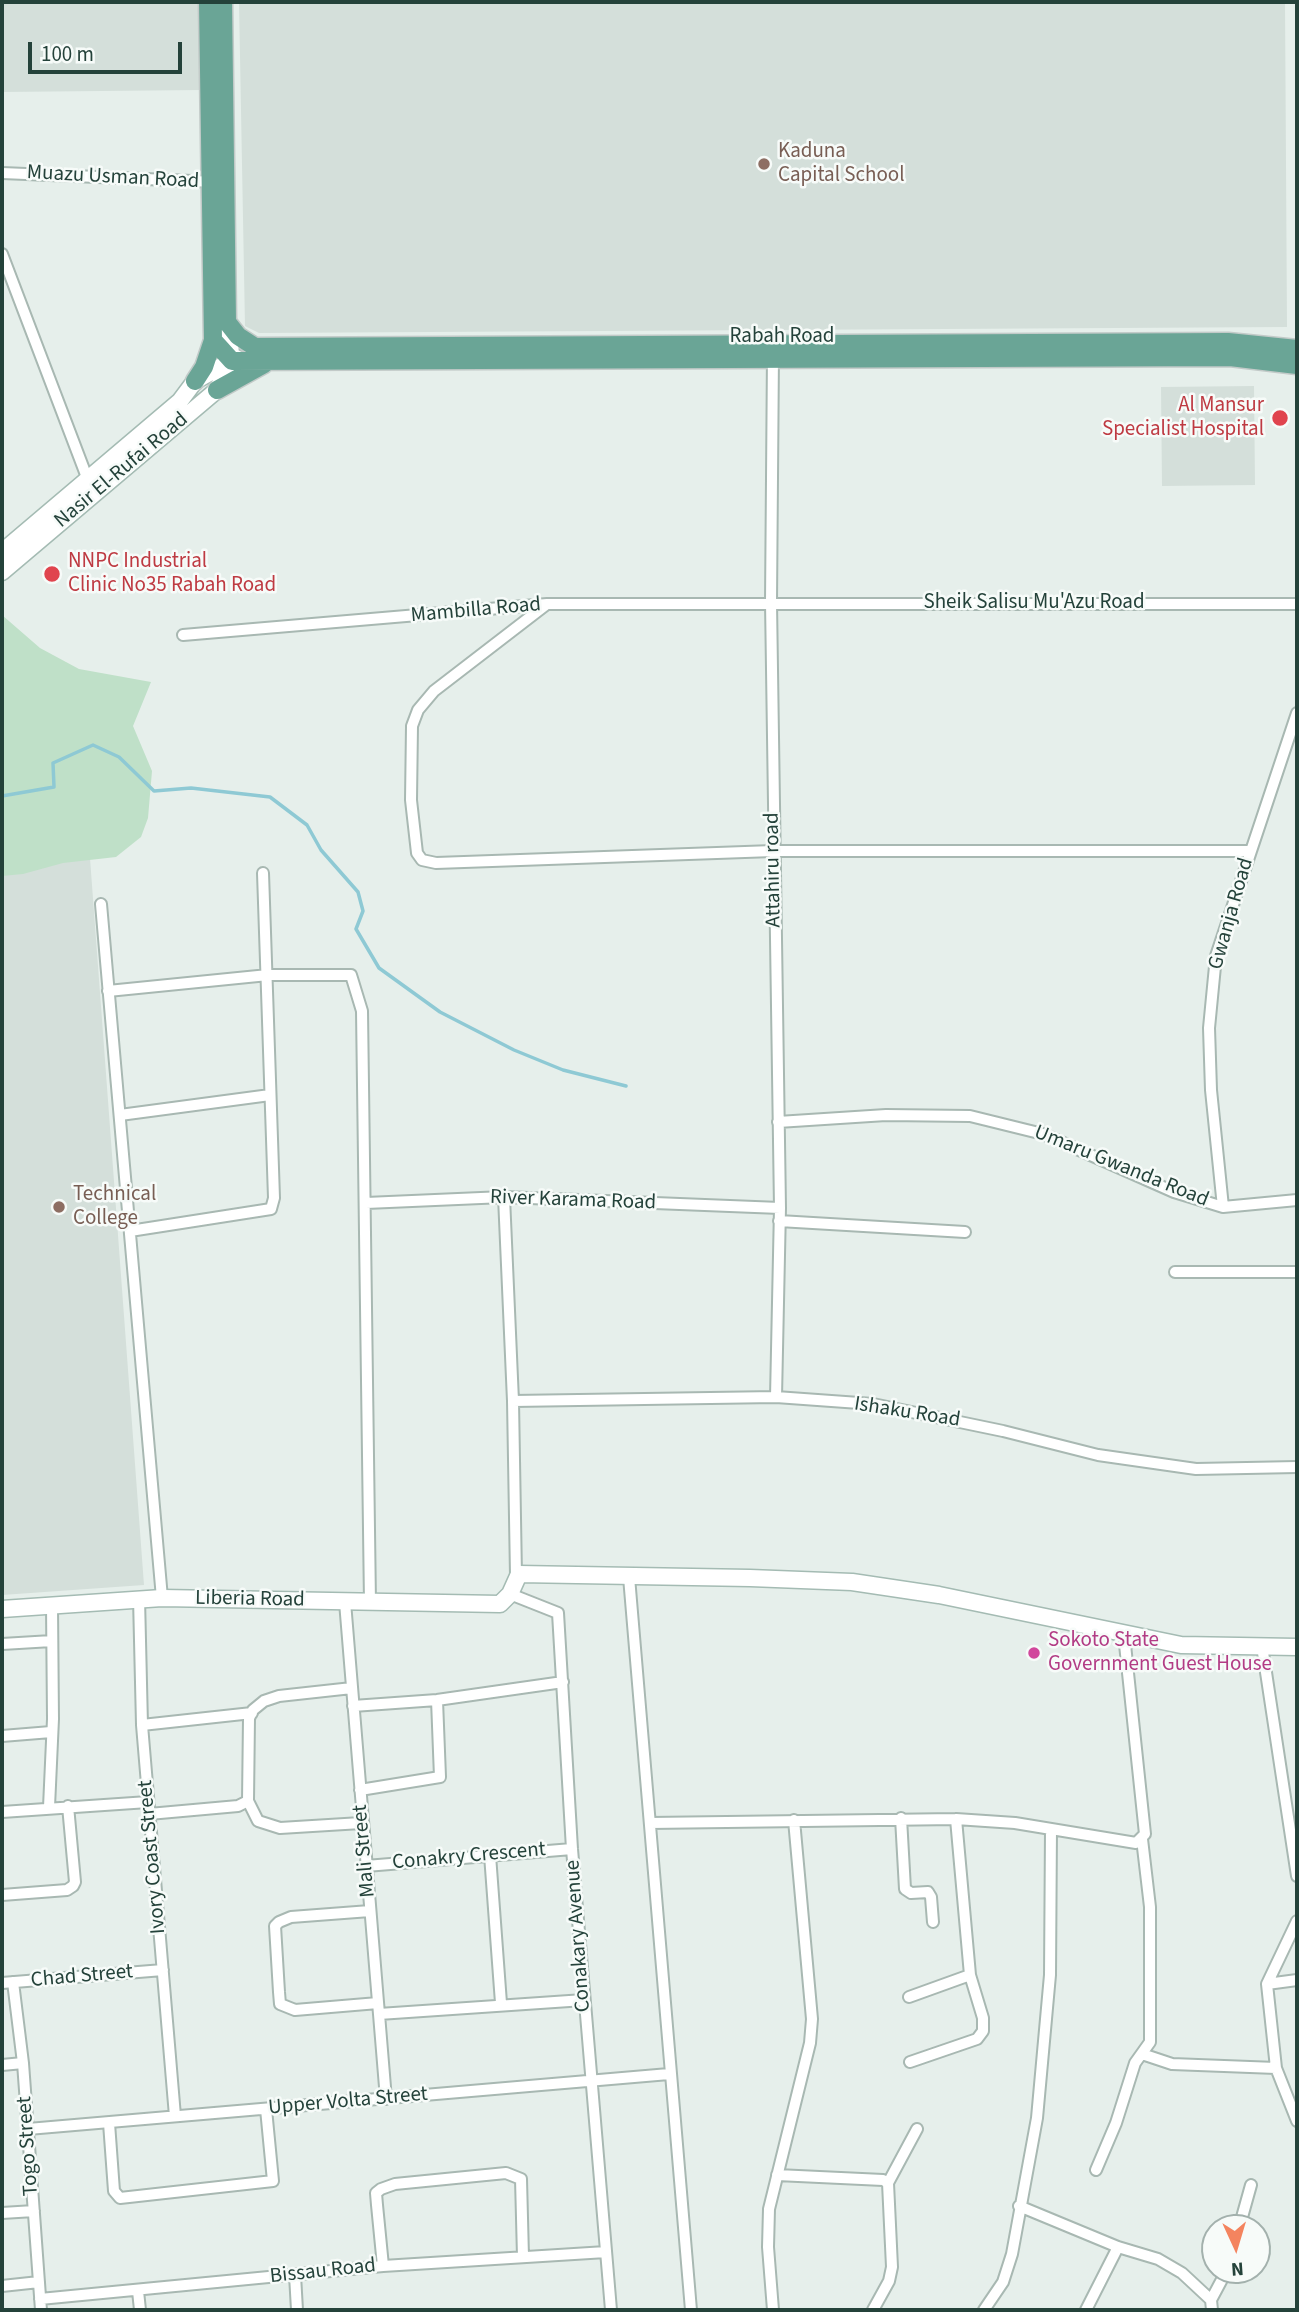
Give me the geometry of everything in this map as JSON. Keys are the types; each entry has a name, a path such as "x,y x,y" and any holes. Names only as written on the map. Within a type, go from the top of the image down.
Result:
{"main road":[{"path":"208,2 227,322 246,343 267,355 217,390"},
{"path":"195,381 204,367 213,340 223,2"},
{"path":"213,340 232,360"},
{"name":"Rabah Road","path":"232,360 267,355 773,351 1228,342 1297,349"},
{"name":"Rabah Road","path":"773,351 1230,357 1297,365"}],"street":[{"name":"Muazu Usman Road","path":"2,173 217,182"},
{"path":"2,254 88,480"},
{"path":"227,322 232,360"},
{"name":"Attahiru road","path":"773,351 773,851 780,1208 776,1397"},
{"name":"Nasir El-Rufai Road","path":"2,552 180,401 195,381 232,360"},
{"name":"Nasir El-Rufai Road","path":"2,572 217,390 232,360"},
{"name":"Mambilla Road","path":"183,635 547,604 771,602"},
{"name":"Sheik Salisu Mu'Azu Road","path":"771,602 1297,604"},
{"path":"547,604 434,691 418,710 412,726 411,800 418,853 422,860 436,863 773,851 1251,851"},
{"name":"Gwanja Road","path":"1223,1207 1211,1090 1209,1028 1216,956 1297,713"},
{"path":"130,1231 271,1209 274,1198 263,873"},
{"path":"101,904 162,1598"},
{"path":"108,991 268,975 351,975 362,1011 366,1203 364,1328 370,1603"},
{"path":"120,1115 270,1095"},
{"name":"Umaru Gwanda Road","path":"778,1122 886,1115 970,1116 1043,1134 1174,1192 1223,1207 1297,1200"},
{"path":"504,1197 513,1401 516,1576 505,1599"},
{"name":"River Karama Road","path":"366,1203 504,1197 780,1208"},
{"path":"779,1221 965,1232"},
{"path":"1175,1272 1297,1272"},
{"name":"Ishaku Road","path":"513,1401 776,1397 873,1404 916,1411 1098,1455 1184,1467 1297,1466"},
{"path":"516,1576 852,1582 939,1595 1124,1636 1181,1645 1297,1647"},
{"path":"629,1577 691,2310"},
{"name":"Liberia Road","path":"2,1609 139,1598 370,1603 505,1599"},
{"name":"Ivory Coast Street","path":"139,1598 142,1725 175,2116"},
{"name":"Conakary Avenue","path":"505,1599 558,1613 572,1849 611,2310"},
{"name":"Mali Street","path":"345,1602 361,1823 386,2099"},
{"path":"49,1807 53,1719 52,1606"},
{"path":"650,1823 956,1819 1051,1829 1136,1843 1145,1834 1124,1636"},
{"path":"2,1644 52,1641"},
{"path":"1262,1646 1297,1876"},
{"path":"353,1706 437,1700 564,1682"},
{"path":"352,1688 279,1696 264,1701 251,1713 248,1801 258,1821 280,1828 361,1823"},
{"path":"360,1790 440,1777 437,1700"},
{"path":"142,1725 251,1713"},
{"path":"2,1736 51,1732"},
{"path":"2,1812 68,1806 238,1806 248,1801"},
{"path":"2,1895 67,1890 73,1886 75,1881 68,1806"},
{"path":"901,1818 905,1889 911,1893 928,1892 932,1897 933,1922"},
{"path":"911,2062 977,2039 983,2031 984,2018 970,1975 956,1819"},
{"path":"773,2310 768,2247 769,2209 810,2043 812,2019 794,1820"},
{"path":"984,2310 1003,2282 1012,2254 1037,2118 1050,1975 1051,1829"},
{"path":"1096,2170 1116,2123 1135,2063 1150,2042 1150,1908 1142,1839"},
{"name":"Conakry Crescent","path":"366,1866 572,1849"},
{"path":"490,1855 501,2003"},
{"path":"370,1911 292,1917 275,1926 280,2004 287,2008 378,2009 584,2000"},
{"path":"1297,1921 1267,1984 1276,2068 1297,2121"},
{"name":"Chad Street","path":"7,1983 163,1970"},
{"path":"909,1997 970,1975"},
{"path":"1267,1984 1297,1980"},
{"name":"Togo Street","path":"7,1983 23,2063 40,2305"},
{"path":"1142,2054 1172,2064 1276,2068"},
{"path":"2,2065 23,2063"},
{"name":"Upper Volta Street","path":"27,2129 669,2074"},
{"path":"108,2123 116,2197 272,2182 267,2109"},
{"path":"873,2310 889,2281 892,2267 888,2183 917,2129"},
{"path":"383,2266 376,2193 381,2189 395,2184 506,2173 521,2179 523,2257"},
{"path":"777,2175 883,2180 888,2183"},
{"path":"1243,2214 1251,2185"},
{"path":"1019,2206 1118,2248 1158,2259 1182,2273 1211,2305 1221,2284"},
{"path":"2,2213 34,2211"},
{"path":"1086,2310 1118,2248"},
{"name":"Bissau Road","path":"40,2305 138,2291 383,2266 606,2252"},
{"path":"295,2275 298,2310"},
{"path":"2,2286 39,2282"},
{"path":"138,2291 140,2310"}],"shaded area":[{"path":"2,2 202,2 201,90 2,92"},
{"name":"Kaduna Capital School","path":"239,2 1285,2 1287,327 259,333 245,326"},
{"path":"1254,386 1255,485 1162,486 1161,387"},
{"name":"Technical College","path":"85,791 144,1585 2,1595 2,827"}],"green space":[{"path":"2,615 40,648 79,669 151,682 133,726 152,771 148,818 141,837 116,857 63,863 23,874 2,876"}],"waterway":[{"path":"2,796 54,787 53,763 93,745 119,757 154,791 191,788 270,797 307,825 321,850 358,892 363,911 356,929 379,968 440,1012 514,1050 563,1070 626,1086"}],"place":[{"name":"Kaduna Capital School","path":"764,164"},
{"name":"Al Mansur Specialist Hospital","path":"1280,418"},
{"name":"NNPC Industrial Clinic No35 Rabah Road","path":"52,574"},
{"name":"Technical College","path":"59,1207"},
{"name":"Sokoto State Government Guest House","path":"1034,1653"}]}
